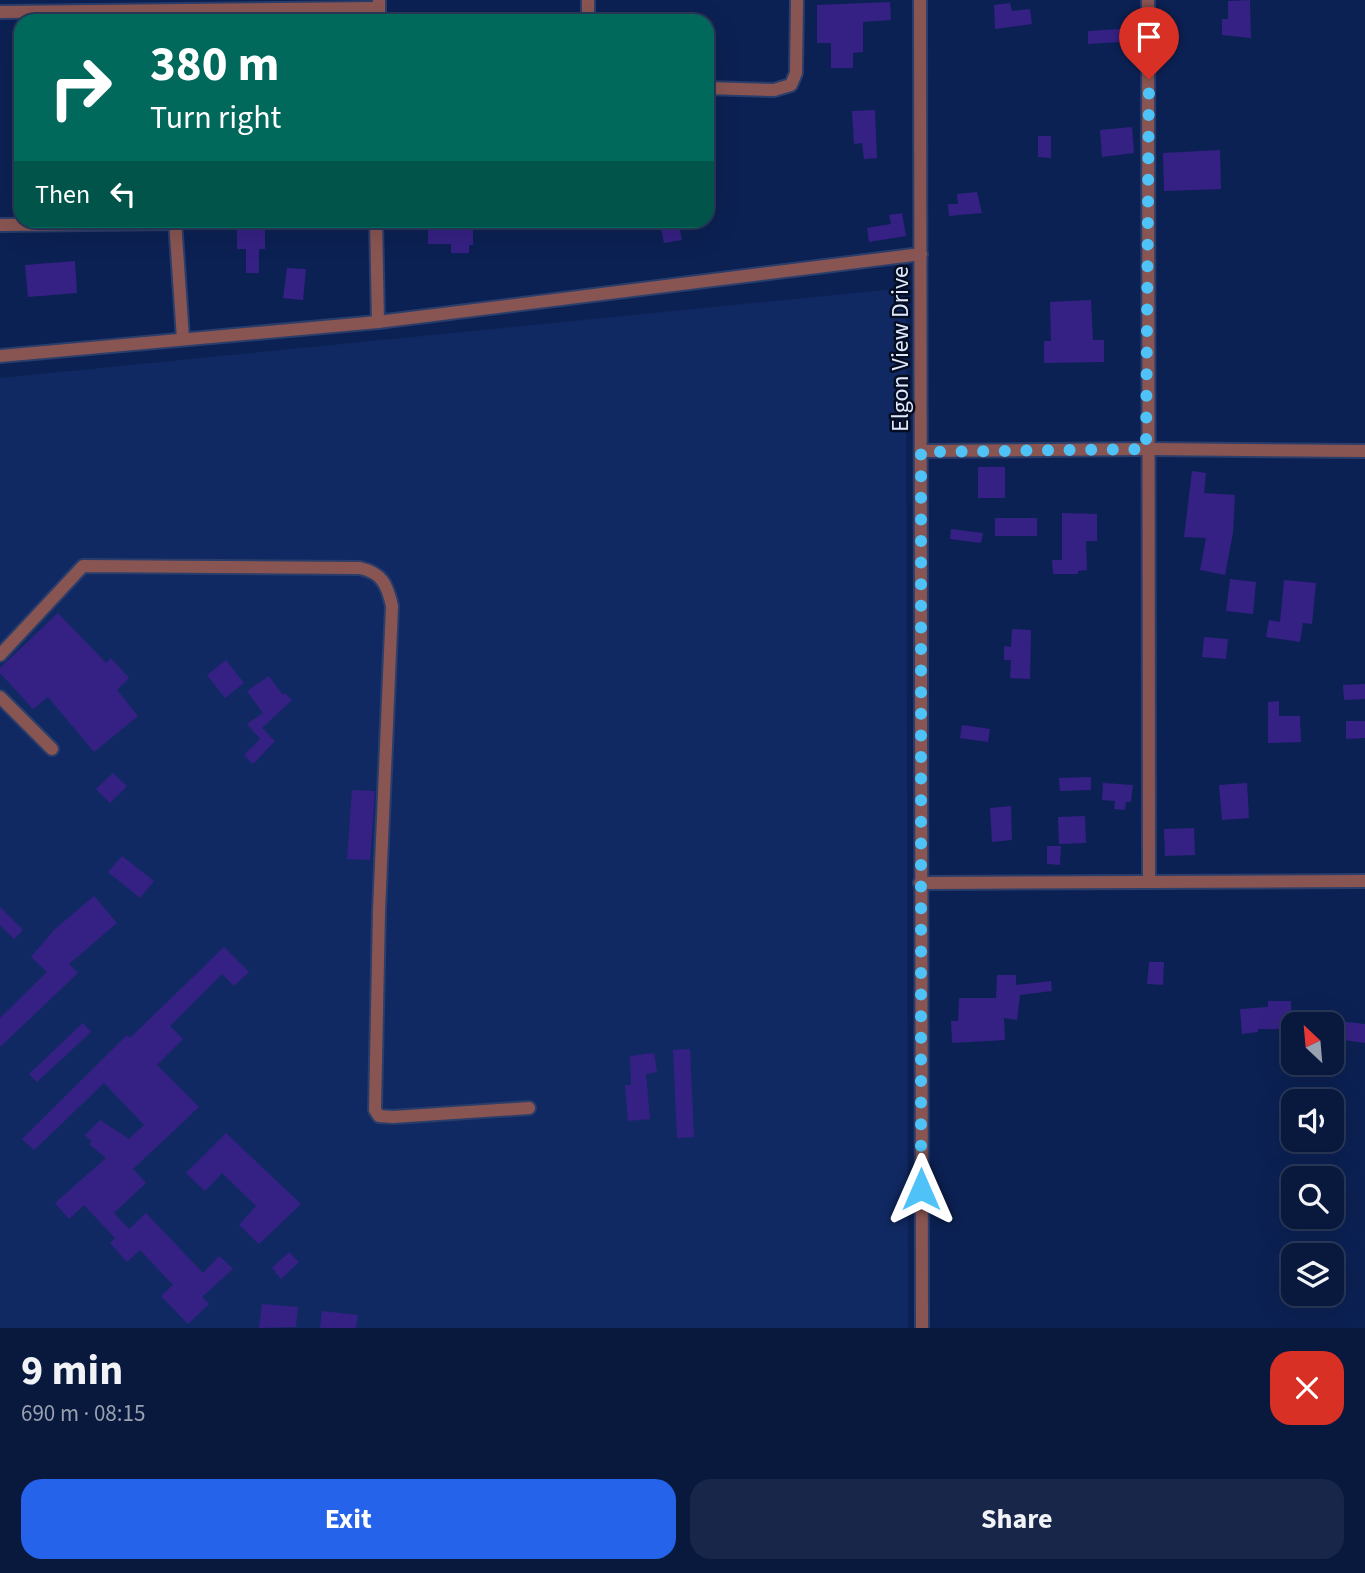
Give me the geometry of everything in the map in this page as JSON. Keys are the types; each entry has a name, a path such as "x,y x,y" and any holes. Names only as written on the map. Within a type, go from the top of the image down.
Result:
{"street":[{"path":"714,88 774,90 791,85 796,73 797,0"},
{"name":"Elgon View Drive","path":"920,0 922,1328"},
{"path":"1148,0 1150,211 1146,449 1150,671 1149,880"},
{"path":"0,12 379,10"},
{"path":"176,228 183,339"},
{"path":"376,228 378,322"},
{"path":"0,356 378,322 921,254"},
{"path":"921,452 1146,449 1365,451"},
{"path":"0,654 83,566 360,568 381,576 388,587 392,606 379,911 375,1110 379,1116 393,1117 529,1108"},
{"path":"0,697 52,750"},
{"path":"920,883 1365,881"}],"shaded area":[{"path":"906,288 908,1328 0,1328 0,378"}],"building":[{"path":"1250,0 1251,38 1222,35 1222,19 1228,19 1228,1"},
{"path":"890,2 891,20 863,22 863,52 853,53 853,68 831,68 831,43 817,43 817,5"},
{"path":"1010,3 1012,11 1030,9 1032,24 995,29 994,5"},
{"path":"1134,28 1135,41 1088,44 1088,31"},
{"path":"875,110 877,158 864,159 862,143 854,144 852,111"},
{"path":"1132,127 1134,153 1102,157 1100,130"},
{"path":"1038,136 1051,136 1051,158 1038,157"},
{"path":"1220,150 1221,189 1164,191 1163,153"},
{"path":"977,192 982,213 949,216 948,204 958,204 957,194"},
{"path":"902,213 906,236 869,242 867,228 891,224 889,215"},
{"path":"237,228 265,229 265,249 259,249 259,273 246,273 246,249 237,249"},
{"path":"428,228 473,228 473,245 469,245 469,253 451,253 451,244 428,244"},
{"path":"661,228 680,228 682,240 664,243"},
{"path":"75,261 77,293 28,297 25,265"},
{"path":"287,268 306,269 303,300 283,298"},
{"path":"1091,300 1093,340 1104,340 1104,362 1044,363 1044,341 1051,341 1050,302"},
{"path":"978,467 1005,467 1005,498 978,498"},
{"path":"1192,471 1206,473 1204,493 1235,495 1233,533 1225,575 1200,570 1206,538 1184,537"},
{"path":"1062,513 1097,514 1097,541 1086,541 1087,570 1078,571 1078,574 1053,574 1052,560 1062,560"},
{"path":"995,518 1037,518 1037,536 995,536"},
{"path":"951,529 983,533 981,543 950,539"},
{"path":"1230,579 1256,582 1253,614 1226,611"},
{"path":"1284,580 1316,583 1312,624 1303,623 1300,642 1266,637 1269,620 1280,622"},
{"path":"58,613 106,663 111,658 129,678 117,690 138,716 94,752 48,697 33,709 0,673 0,668"},
{"path":"1012,629 1031,630 1030,679 1010,678 1011,660 1004,660 1004,646 1011,647"},
{"path":"1204,637 1228,639 1226,659 1202,657"},
{"path":"226,660 244,683 225,698 207,675"},
{"path":"269,676 283,695 285,693 292,700 262,728 275,741 253,764 244,755 260,739 247,724 263,713 247,691"},
{"path":"1365,684 1365,699 1344,700 1343,685"},
{"path":"1279,701 1279,716 1300,716 1301,742 1268,743 1268,702"},
{"path":"1346,721 1365,721 1365,738 1346,739"},
{"path":"962,725 990,729 988,742 960,738"},
{"path":"113,773 127,786 110,803 96,789"},
{"path":"1091,777 1091,790 1060,791 1059,778"},
{"path":"1103,783 1133,785 1131,802 1126,802 1125,810 1114,809 1115,801 1102,800"},
{"path":"1247,783 1249,818 1222,820 1219,785"},
{"path":"352,790 375,791 370,860 347,859"},
{"path":"1011,806 1012,840 992,842 990,808"},
{"path":"1085,816 1086,843 1059,844 1058,817"},
{"path":"1194,828 1195,855 1165,856 1164,829"},
{"path":"1047,846 1061,846 1060,865 1047,864"},
{"path":"122,856 154,881 140,898 108,872"},
{"path":"94,896 117,923 69,964 78,973 0,1047 0,1018 47,972 31,957 54,930"},
{"path":"0,907 23,930 14,939 0,925"},
{"path":"224,947 249,972 234,986 222,974 170,1026 183,1039 157,1065 199,1107 133,1169 146,1183 114,1213 129,1229 146,1213 203,1273 219,1256 233,1269 202,1297 209,1304 188,1324 161,1296 173,1285 140,1250 127,1262 110,1243 115,1238 84,1205 69,1219 55,1203 106,1158 89,1144 92,1142 85,1135 100,1120 129,1139 144,1125 104,1083 34,1150 22,1139 127,1035 130,1038"},
{"path":"1149,962 1164,962 1163,985 1147,984"},
{"path":"997,975 1016,975 1016,985 1051,981 1052,991 1020,995 1017,1020 1004,1018 1005,1040 952,1043 951,1021 958,1021 959,998 996,998"},
{"path":"1268,1001 1291,1001 1291,1012 1281,1012 1281,1029 1258,1029 1258,1032 1242,1034 1240,1009 1268,1007"},
{"path":"1344,1022 1365,1024 1365,1043 1344,1040"},
{"path":"83,1023 91,1032 37,1082 29,1074"},
{"path":"690,1049 694,1137 677,1138 673,1050"},
{"path":"654,1053 657,1072 646,1074 650,1119 628,1121 625,1085 631,1085 630,1056"},
{"path":"226,1133 301,1204 259,1244 239,1225 256,1206 222,1173 205,1191 186,1173"},
{"path":"289,1252 299,1262 281,1279 272,1268"},
{"path":"262,1304 298,1307 296,1327 259,1328"},
{"path":"322,1311 358,1315 356,1328 320,1328"}],"route":[{"path":"921,1189 921,452 1146,449 1149,79"}]}
